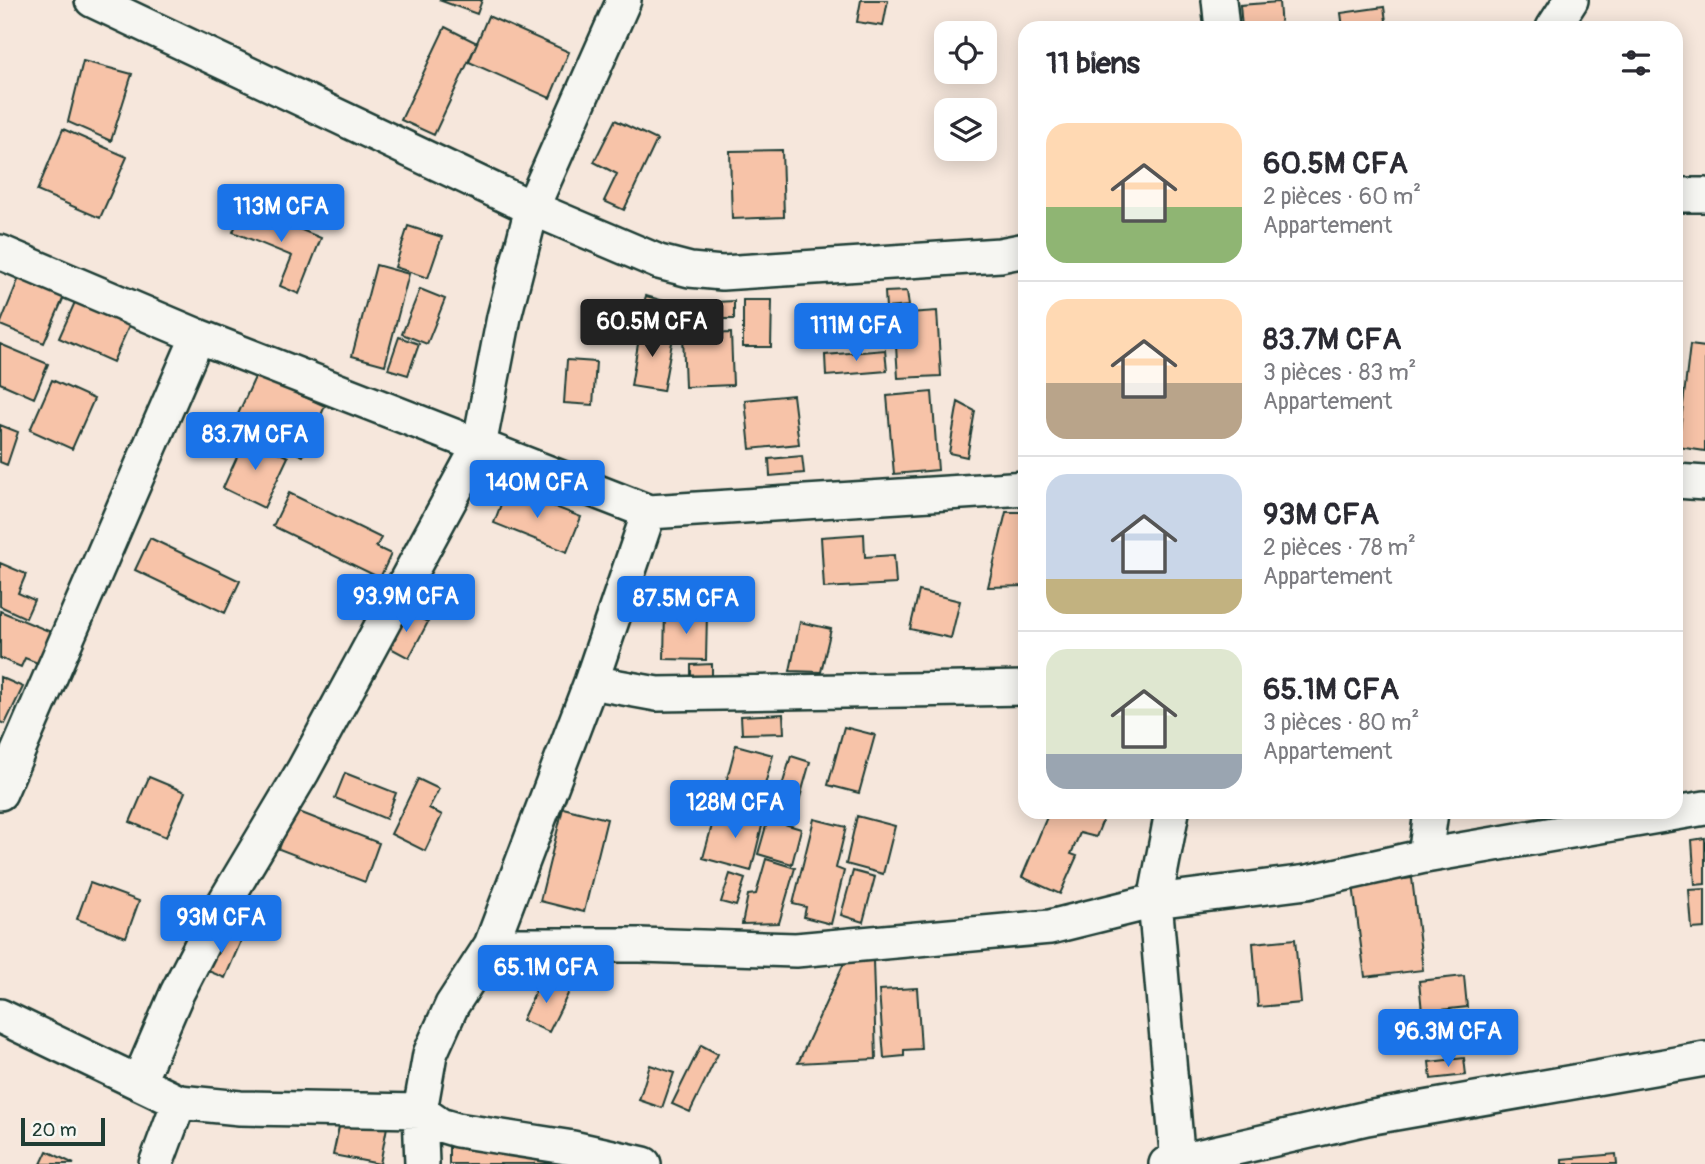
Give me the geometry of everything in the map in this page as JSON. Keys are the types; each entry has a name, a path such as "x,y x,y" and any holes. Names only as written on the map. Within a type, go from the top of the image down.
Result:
{"street":[{"path":"92,0 532,208 659,262 690,270 722,273 1000,255 1018,252"},
{"path":"139,1081 177,993 217,915 303,771 479,446 504,317 532,208 624,0"},
{"path":"1219,0 1221,21"},
{"path":"1558,21 1571,0"},
{"path":"1683,195 1705,195"},
{"path":"0,252 198,336 649,512 1018,489"},
{"path":"0,793 198,336"},
{"path":"1683,481 1705,483"},
{"path":"422,1164 420,1111 430,1054 452,1005 491,945 591,682 649,512"},
{"path":"591,682 657,694 1018,688"},
{"path":"1683,812 1705,808"},
{"path":"1171,819 1155,901 1174,1163 1367,1118 1705,1059"},
{"path":"1425,856 1429,819"},
{"path":"491,945 640,945 796,950 1051,927 1155,901 1307,882 1425,856 1641,819"},
{"path":"0,1016 179,1102 240,1108 420,1111 440,1125 457,1130 573,1148 644,1164"},
{"path":"156,1164 179,1102"}],"building":[{"path":"439,0 482,0 477,14"},
{"path":"861,0 888,0 883,26 857,22"},
{"path":"1279,2 1280,21 1241,21 1240,5"},
{"path":"1384,7 1386,21 1342,21 1341,13"},
{"path":"488,16 569,52 550,98 469,62"},
{"path":"445,27 477,43 434,135 401,120"},
{"path":"83,61 132,74 111,141 68,122"},
{"path":"615,120 657,140 624,210 604,201 617,174 594,162"},
{"path":"63,129 127,157 100,218 37,191"},
{"path":"782,150 784,217 732,219 730,151"},
{"path":"244,206 321,238 299,294 280,286 292,256 233,232"},
{"path":"408,226 442,237 428,278 395,267"},
{"path":"376,265 409,274 385,365 352,356"},
{"path":"21,273 66,292 44,343 0,325"},
{"path":"420,289 445,299 427,344 402,334"},
{"path":"907,291 909,306 886,308 885,292"},
{"path":"79,293 133,317 113,362 59,338"},
{"path":"646,296 664,301 656,326 638,321"},
{"path":"743,300 772,300 771,347 743,347"},
{"path":"734,301 734,319 716,319 716,302"},
{"path":"937,311 941,376 898,378 894,314"},
{"path":"641,326 674,332 663,391 631,386"},
{"path":"731,333 733,385 685,387 683,335"},
{"path":"399,337 419,344 408,375 388,369"},
{"path":"0,344 48,364 34,398 0,383"},
{"path":"1690,345 1705,347 1705,451 1683,448 1683,404"},
{"path":"885,350 887,371 826,376 825,355"},
{"path":"567,360 596,362 593,405 564,403"},
{"path":"256,375 325,406 303,456 233,425"},
{"path":"52,380 94,399 72,449 30,430"},
{"path":"932,392 938,470 894,474 887,396"},
{"path":"793,395 799,444 750,449 745,400"},
{"path":"958,402 975,411 967,457 949,453"},
{"path":"0,425 18,432 7,465 0,462"},
{"path":"246,437 288,457 264,508 223,488"},
{"path":"802,456 804,473 770,476 769,459"},
{"path":"507,488 581,517 567,552 494,523"},
{"path":"289,493 381,538 376,547 391,554 380,578 273,526"},
{"path":"1006,512 1018,512 1018,586 988,587"},
{"path":"864,534 865,557 894,555 896,584 824,588 821,537"},
{"path":"150,538 240,581 225,613 135,570"},
{"path":"0,563 26,574 18,593 34,600 26,618 0,606"},
{"path":"919,591 960,601 951,638 910,629"},
{"path":"403,610 428,622 409,658 385,645"},
{"path":"0,611 56,634 43,665 25,658 21,667 0,658"},
{"path":"665,611 707,612 706,660 664,659"},
{"path":"800,622 831,629 821,672 790,671"},
{"path":"712,664 712,678 691,678 691,665"},
{"path":"0,677 23,687 5,724 0,722"},
{"path":"783,714 784,733 742,734 741,716"},
{"path":"844,727 875,735 859,793 828,785"},
{"path":"736,745 773,755 758,811 721,801"},
{"path":"791,756 810,762 799,801 779,796"},
{"path":"345,773 396,793 386,819 335,798"},
{"path":"149,777 185,792 166,837 130,822"},
{"path":"418,779 439,789 429,808 442,815 425,851 391,834"},
{"path":"717,790 717,806 687,806 687,791"},
{"path":"563,808 607,819 584,912 540,901"},
{"path":"294,810 379,843 365,882 279,849"},
{"path":"732,810 764,818 751,871 703,858 714,818 730,822"},
{"path":"857,816 895,826 883,874 846,864"},
{"path":"768,819 801,829 792,864 758,854"},
{"path":"814,819 846,827 836,868 844,871 831,924 804,917 806,907 793,904"},
{"path":"1046,819 1103,819 1096,837 1080,833 1071,854 1077,856 1060,894 1022,877"},
{"path":"1705,838 1705,884 1695,885 1692,840"},
{"path":"766,859 795,868 779,923 742,924 748,895 756,894"},
{"path":"853,871 875,877 863,922 841,915"},
{"path":"730,874 745,879 736,906 721,902"},
{"path":"1412,878 1423,970 1365,977 1353,885"},
{"path":"90,883 139,901 126,937 77,919"},
{"path":"1705,889 1705,928 1692,929 1689,890"},
{"path":"218,931 241,941 225,978 201,968"},
{"path":"1295,939 1301,1003 1258,1007 1253,943"},
{"path":"601,959 602,973 552,976 551,962"},
{"path":"873,960 876,1059 798,1063 845,961"},
{"path":"1464,976 1467,1007 1422,1012 1419,981"},
{"path":"542,977 570,990 549,1032 522,1020"},
{"path":"917,988 921,1049 904,1050 904,1056 884,1058 879,990"},
{"path":"701,1045 718,1054 690,1112 672,1104"},
{"path":"1464,1058 1466,1075 1431,1079 1429,1062"},
{"path":"650,1065 674,1073 662,1108 639,1100"},
{"path":"341,1118 387,1127 380,1164 333,1155"},
{"path":"449,1146 551,1150 550,1164 449,1164"},
{"path":"47,1151 74,1164 41,1164"},
{"path":"1616,1154 1617,1164 1562,1164 1562,1159"}]}
